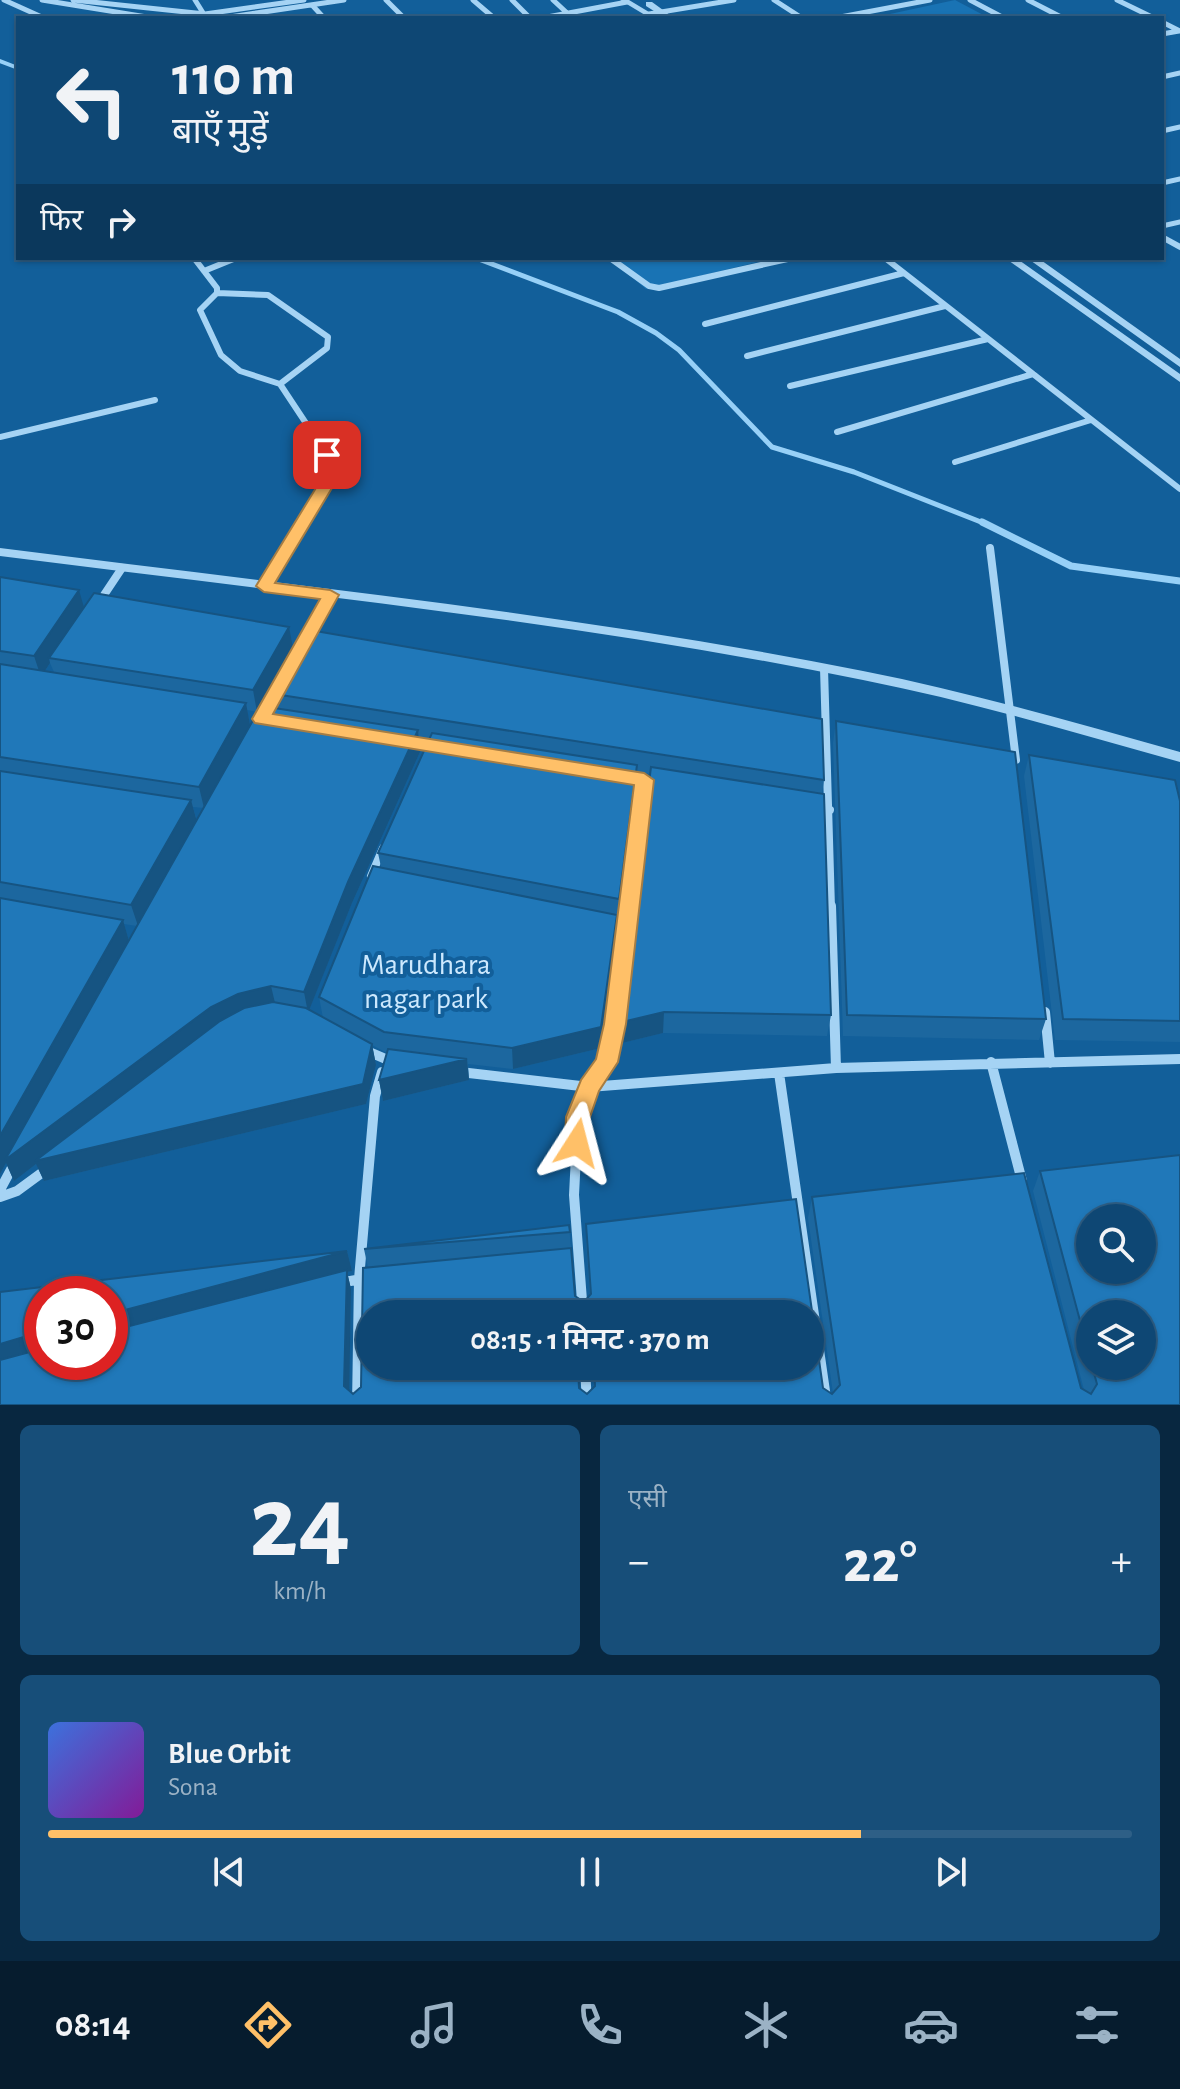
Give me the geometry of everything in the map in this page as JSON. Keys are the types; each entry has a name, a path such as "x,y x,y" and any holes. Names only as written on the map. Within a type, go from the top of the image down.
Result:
{"street":[{"path":"4,0 40,16"},
{"path":"42,0 117,16"},
{"path":"73,0 205,16 272,2 304,0"},
{"path":"195,0 205,16"},
{"path":"236,16 344,0"},
{"path":"386,0 402,16"},
{"path":"473,0 492,16"},
{"path":"512,0 528,16"},
{"path":"553,0 566,12"},
{"path":"641,0 655,15"},
{"path":"550,16 625,1 655,15 734,0"},
{"path":"774,0 799,16"},
{"path":"846,16 930,0"},
{"path":"970,0 1000,16"},
{"path":"1028,0 1059,16"},
{"path":"1117,0 1150,16"},
{"path":"272,2 277,10"},
{"path":"312,5 322,16"},
{"path":"878,10 888,16"},
{"path":"196,260 217,293"},
{"path":"204,271 231,260"},
{"path":"613,260 649,286 659,288 783,260"},
{"path":"888,260 1180,489"},
{"path":"1013,260 1180,379"},
{"path":"1035,260 1180,364"},
{"path":"705,324 904,273"},
{"path":"264,586 327,483 330,469 327,455 280,384 240,371 221,355 200,310 217,293 253,292 274,297 328,337 327,348 280,384"},
{"path":"747,356 945,306"},
{"path":"790,386 988,339"},
{"path":"837,432 1033,374"},
{"path":"0,437 155,400"},
{"path":"955,462 1091,420"},
{"path":"990,548 1017,772"},
{"path":"0,552 330,595 824,668 1010,711 1180,757"},
{"path":"96,607 122,568"},
{"path":"300,650 330,595"},
{"path":"824,668 836,1068"},
{"path":"614,775 675,785"},
{"path":"582,1300 574,1195 578,1117 589,1087 607,1062 644,780"},
{"path":"799,805 830,810"},
{"path":"364,893 388,838"},
{"path":"370,879 385,882"},
{"path":"611,927 626,930"},
{"path":"1043,1002 1050,1063"},
{"path":"361,1048 385,1061 411,1067"},
{"path":"440,1070 589,1087 836,1068 1180,1059"},
{"path":"357,1405 359,1279 375,1096 385,1061"},
{"path":"991,1062 1026,1196"},
{"path":"779,1073 827,1405"},
{"path":"0,1190 22,1149"},
{"path":"0,1197 17,1191 56,1162"},
{"path":"564,1261 579,1259"},
{"path":"327,1286 394,1275"},
{"path":"586,1380 587,1405"}],"shaded area":[{"path":"955,0 985,16 894,16 890,14"},
{"path":"611,260 766,260 646,289"}],"building":[{"path":"0,577 79,590 34,656 0,651"},
{"path":"94,593 289,627 253,690 49,658"},
{"path":"304,629 822,719 824,780 268,693"},
{"path":"0,664 246,703 199,787 0,757"},
{"path":"261,706 418,730 348,882 304,992 271,986 238,994 211,1007 5,1160"},
{"path":"836,721 1015,752 1046,1019 847,1015"},
{"path":"432,733 637,765 619,899 378,853"},
{"path":"1029,755 1175,780 1180,801 1180,1021 1063,1019"},
{"path":"651,767 824,794 831,1015 664,1012 618,1023"},
{"path":"0,771 191,800 131,905 0,882"},
{"path":"373,866 617,915 601,1027 512,1048 384,1032 319,997"},
{"path":"0,898 123,920 0,1136"},
{"path":"273,1002 306,1008 372,1044 363,1084 35,1161 220,1021 244,1008"},
{"path":"388,1049 467,1059 379,1080"},
{"path":"1180,1155 1180,1405 0,1405 0,1360 24,1354 24,1380 128,1380 128,1326 347,1270 344,1386 353,1394 361,1387 361,1380 579,1380 579,1388 587,1394 595,1386 595,1380 822,1380 823,1388 832,1394 840,1385 812,1197 1024,1173 1076,1369 1076,1380 1079,1380 1081,1388 1091,1394 1096,1380 1156,1380 1156,1300 1076,1300 1076,1306 1040,1171"},
{"path":"796,1199 810,1300 586,1300 591,1294 586,1224"},
{"path":"569,1225 570,1232 364,1249"},
{"path":"571,1248 575,1296 581,1300 362,1300 363,1268"},
{"path":"347,1251 128,1309 128,1277"},
{"path":"24,1289 24,1337 0,1344 0,1292"}],"waterway":[{"path":"0,61 16,67"},
{"path":"481,260 618,312 656,333 679,350 772,447 854,472 986,524"},
{"path":"982,522 1071,566 1180,581"}],"route":[{"path":"327,455 330,469 327,483 264,586 330,595 261,719 644,780 615,1024 607,1062 589,1087 578,1117 577,1143"}],"park label":[{"name":"Marudhara nagar park","path":"426,981"}]}
